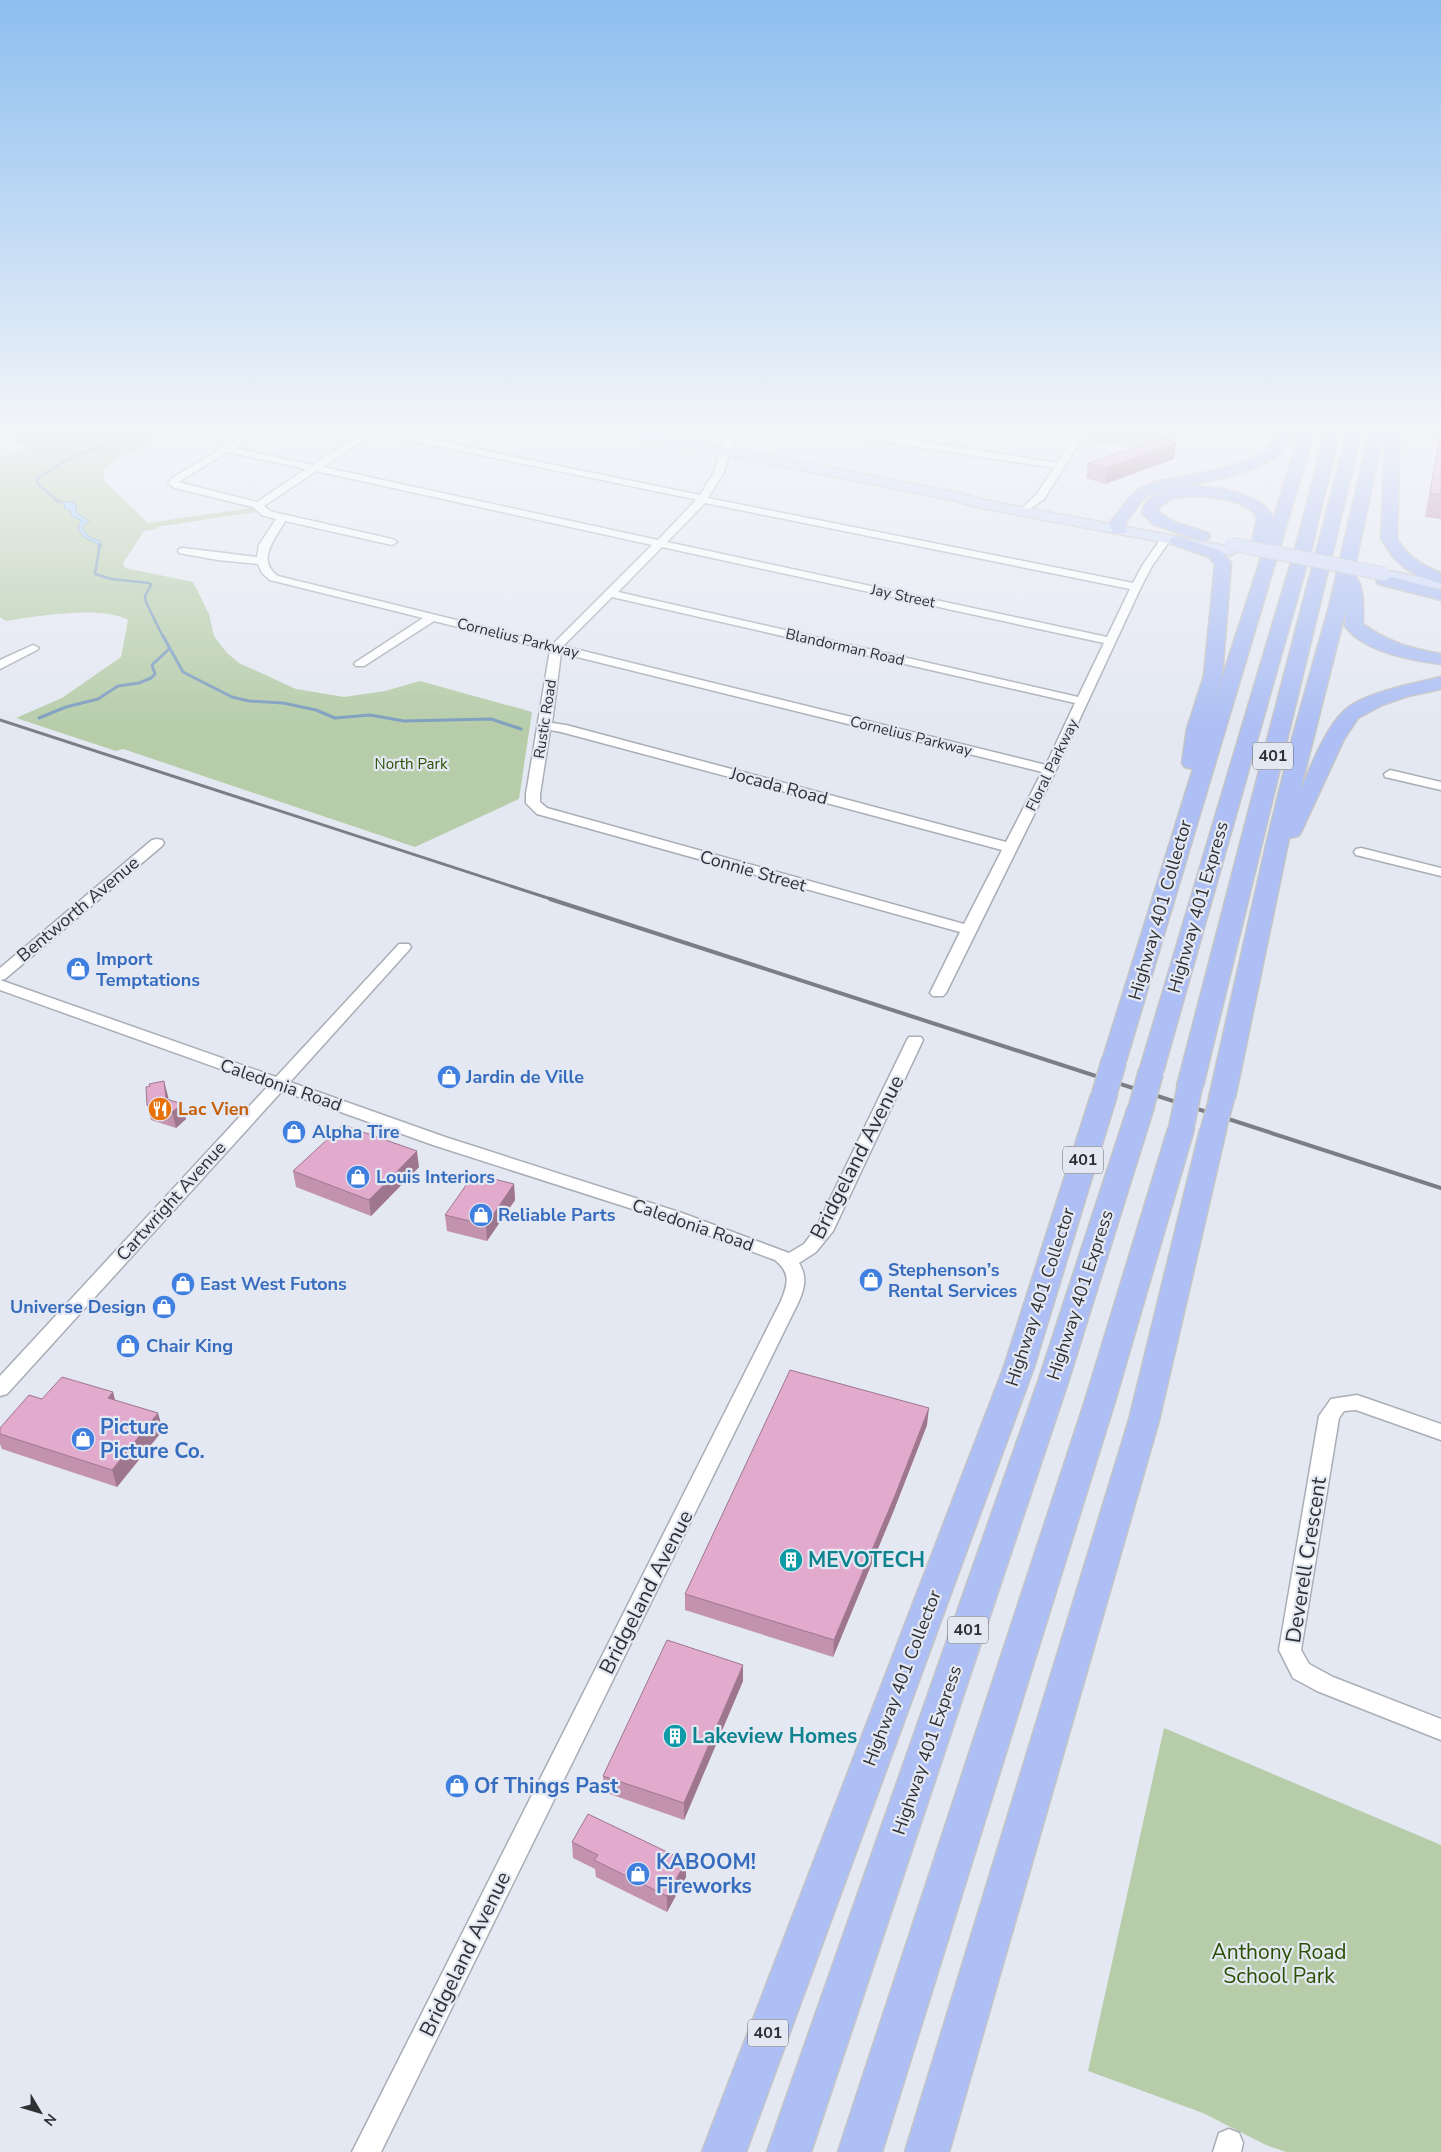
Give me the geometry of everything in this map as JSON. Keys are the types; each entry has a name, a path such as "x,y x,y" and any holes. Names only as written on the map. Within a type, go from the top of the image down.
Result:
{"highway":[{"path":"1172,526 1231,548"},
{"path":"1251,616 1259,542 1264,526"},
{"name":"Highway 401 Collector","path":"724,2152 1019,1367 1279,526"},
{"name":"Highway 401 Express","path":"789,2152 1050,1391 1141,1107 1309,526"},
{"name":"Highway 401 Express","path":"860,2152 1100,1401 1197,1130 1190,1086 1331,526"},
{"name":"401","path":"927,2152 1144,1420 1197,1130 1222,1098 1278,840 1302,739 1338,607 1355,526"},
{"path":"1389,526 1389,539 1397,554 1411,565 1441,579"},
{"path":"1172,540 1215,554 1223,563 1213,676 1197,729 1184,829"},
{"path":"1347,563 1355,602 1354,626 1368,637 1388,648 1441,659"},
{"path":"1384,577 1441,594"},
{"path":"1278,840 1292,831 1334,739 1351,714 1382,698 1403,691 1441,683"}],"main road":[{"path":"1118,527 1172,540 1231,548"},
{"path":"1118,527 1384,577 1441,585"}],"street":[{"path":"183,551 218,557 262,561 266,540 278,526"},
{"path":"322,526 392,542"},
{"name":"Jay Street","path":"584,526 1110,641"},
{"path":"556,647 677,526"},
{"path":"835,526 1136,587"},
{"name":"Floral Parkway","path":"938,993 968,930 1012,848 1136,587 1147,566 1172,540"},
{"name":"Cornelius Parkway","path":"262,561 263,568 268,575 274,578 1050,770"},
{"name":"Blandorman Road","path":"609,593 1082,701"},
{"path":"360,664 432,617"},
{"name":"Rustic Road","path":"539,809 533,803 533,794 556,647"},
{"path":"0,665 33,648"},
{"name":"Jocada Road","path":"545,726 562,728 1012,848"},
{"path":"1390,774 1441,786"},
{"name":"Connie Street","path":"539,809 968,930"},
{"name":"Bentworth Avenue","path":"0,976 157,842"},
{"path":"1362,852 1441,872"},
{"name":"Cartwright Avenue","path":"0,1389 228,1138 279,1085 335,1020 404,947"},
{"name":"Caledonia Road","path":"0,985 493,1159 676,1217 781,1256 789,1261"},
{"name":"Bridgeland Avenue","path":"366,2152 795,1291 795,1271 789,1261 810,1248 824,1230 915,1040"},
{"name":"Deverell Crescent","path":"1441,1432 1357,1402 1338,1404 1329,1416 1290,1650 1301,1671 1325,1684 1441,1730"}],"green space":[{"name":"North Park","path":"0,526 161,526 144,531 123,563 125,568 193,582 209,614 214,636 227,653 239,663 296,689 344,697 385,691 420,681 532,712 519,799 415,847 123,749 116,751 16,718 62,698 121,657 128,620 103,613 86,612 6,621 0,617"},
{"name":"Anthony Road School Park","path":"1164,1728 1441,1845 1441,2152 1286,2152 1266,2145 1203,2113 1088,2071"}],"water":[{"path":"84,526 82,528 88,536 101,542 101,548 98,548 98,544 84,537 78,528"}],"building":[{"path":"164,1081 166,1099 183,1104 172,1112 147,1105 146,1087 150,1086 149,1084"},
{"name":"Louis Interiors","path":"343,1125 417,1151 369,1200 293,1171"},
{"path":"474,1174 514,1184 486,1225 445,1215"},
{"name":"MEVOTECH","path":"790,1370 929,1408 896,1493 834,1640 685,1594"},
{"name":"Picture Picture Co.","path":"62,1377 113,1392 108,1398 158,1413 112,1470 0,1434 0,1428 29,1395 42,1399"},
{"name":"Lakeview Homes","path":"667,1640 743,1665 684,1803 603,1776"},
{"path":"588,1814 686,1861 667,1896 594,1860 598,1855 572,1842"}],"waterway":[{"path":"100,544 95,574 111,579 149,583 151,585 145,596 146,602 163,637"},
{"path":"163,636 183,672 232,697 249,701 283,703 316,710 335,718 370,715 404,721 491,719 521,729"},
{"path":"39,718 66,707 98,699 118,686 139,683 151,678 155,674 152,665 169,649"}],"railway":[{"path":"0,720 554,900"},
{"path":"550,899 1441,1188"}],"place":[{"name":"Import Temptations","path":"78,969"},
{"name":"Jardin de Ville","path":"449,1077"},
{"name":"Lac Vien","path":"160,1109"},
{"name":"Alpha Tire","path":"294,1132"},
{"name":"Louis Interiors","path":"358,1177"},
{"name":"Reliable Parts","path":"481,1215"},
{"name":"Stephenson’s Rental Services","path":"871,1280"},
{"name":"East West Futons","path":"183,1284"},
{"name":"Universe Design","path":"164,1307"},
{"name":"Chair King","path":"128,1346"},
{"name":"Picture Picture Co.","path":"83,1439"},
{"name":"MEVOTECH","path":"791,1560"},
{"name":"Lakeview Homes","path":"675,1736"},
{"name":"Of Things Past","path":"457,1786"},
{"name":"KABOOM! Fireworks","path":"638,1874"}]}
